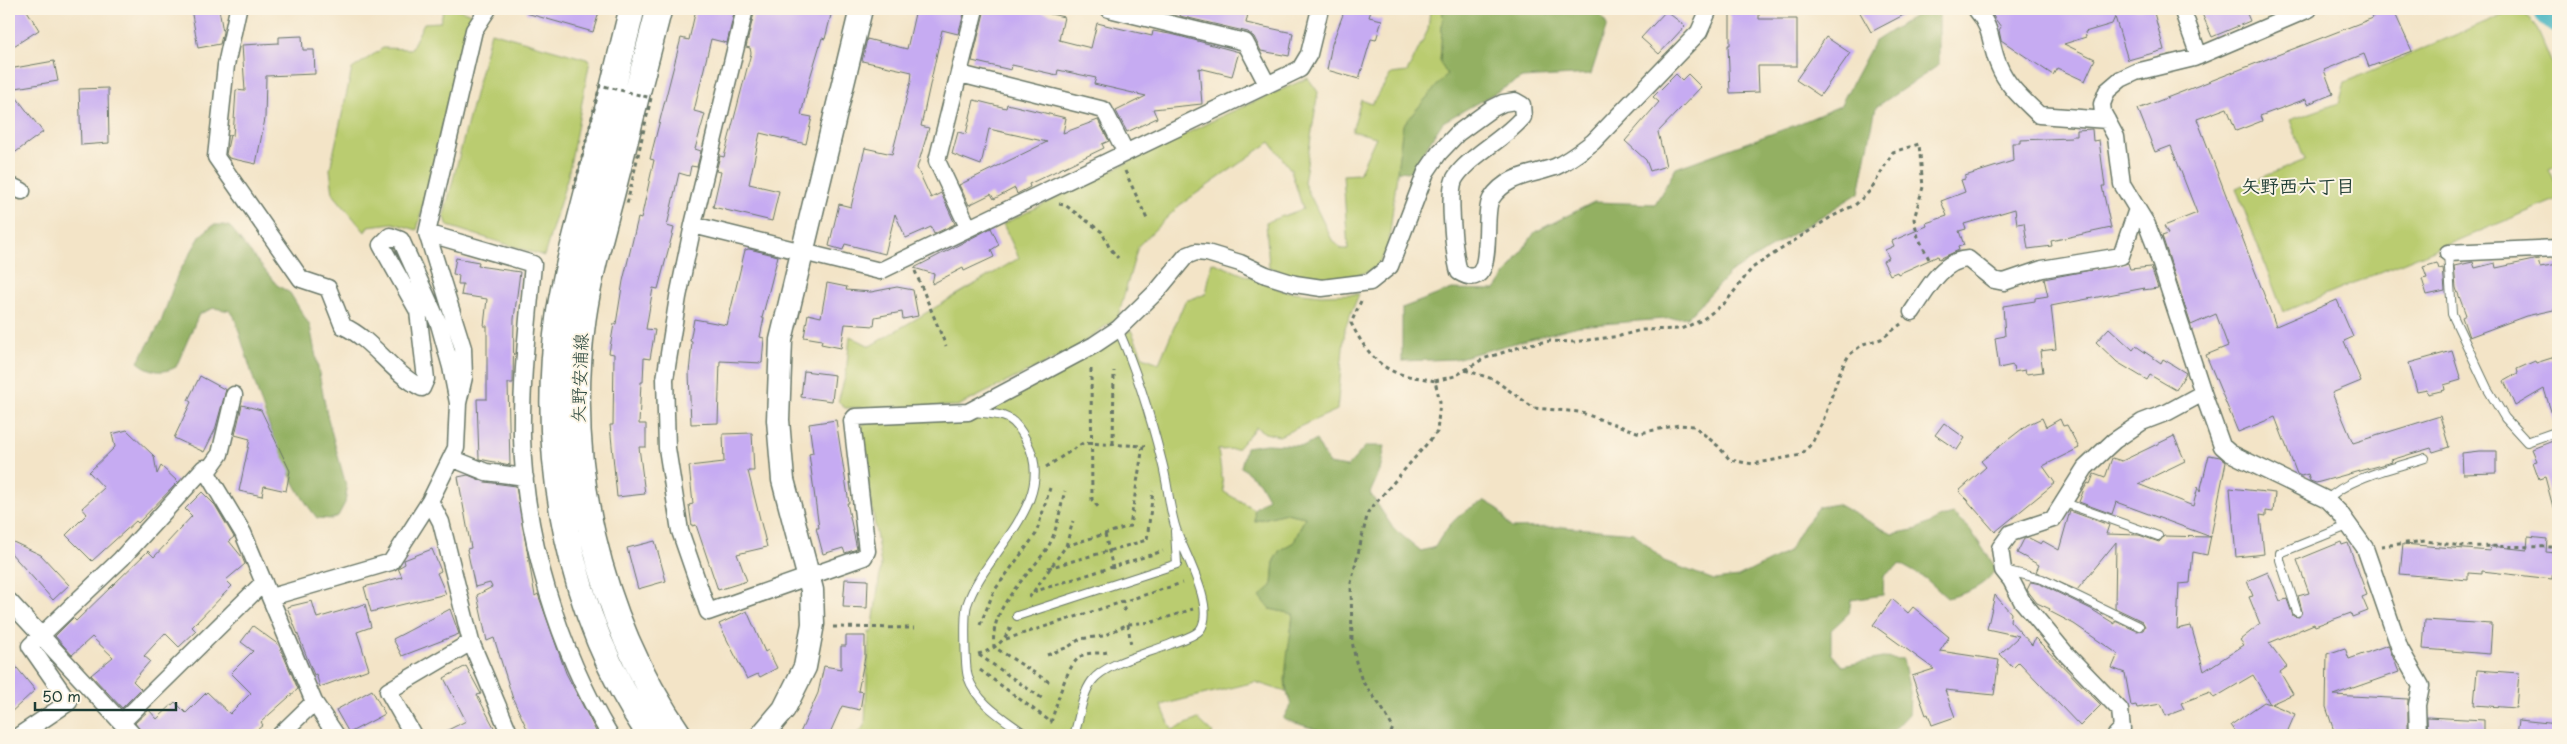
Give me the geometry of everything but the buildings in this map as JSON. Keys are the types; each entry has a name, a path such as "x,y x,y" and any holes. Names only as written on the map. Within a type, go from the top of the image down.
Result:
{"main road":[{"name":"矢野安浦線","path":"632,9 566,277 555,355 554,414 557,473 563,512 582,589 610,662 650,735"},
{"name":"矢野安浦線","path":"659,9 589,281 579,356 578,432 587,508 605,582 632,653 649,686 679,735"}],"street":[{"path":"238,9 226,66 216,157 301,279 328,288 343,326 359,333 410,382 422,388 426,379 418,311 381,245 390,236 401,240 439,324 451,367 458,403"},
{"path":"122,722 268,590 391,562 430,501 456,448 458,403 464,377 463,348 427,234 474,30 488,9"},
{"path":"745,9 693,225 678,297 665,380 667,448 680,531 708,612 864,557 867,551 852,421 855,417 968,412 1094,346 1118,330 1158,290 1186,256 1196,252 1207,253 1240,263 1266,275 1295,284 1322,288 1370,282 1390,266 1426,172 1439,153 1474,119 1503,103 1515,101 1522,105 1523,117 1515,126 1464,167 1455,179 1452,190 1456,260 1459,272 1467,277 1475,277 1486,264 1486,218 1488,206 1492,198 1510,181 1521,176 1555,167 1575,156 1593,142 1699,32 1708,9"},
{"path":"762,735 784,709 805,667 813,624 812,590 809,575 783,480 778,420 781,340 861,9"},
{"path":"968,227 937,161 975,9"},
{"path":"1109,9 1245,42 1267,84"},
{"path":"693,225 880,271 1121,153 1300,69 1310,54 1320,9"},
{"path":"1976,9 1987,22 1999,66 2013,89 2039,115 2107,120"},
{"path":"2182,9 2199,56"},
{"path":"2309,9 2199,56 2136,72 2112,85 2107,91 2102,104 2107,120 2116,137 2122,184 2154,243 2202,393 2222,446 2230,453 2327,500 2350,525 2365,548 2400,649 2421,686 2417,705 2418,735"},
{"path":"960,74 1104,110 1121,153"},
{"path":"1912,312 1941,273 1958,260 1968,259 1994,280 2004,282 2042,269 2121,256 2137,209"},
{"path":"427,234 533,264 523,373 525,477 538,551 551,604 596,713 610,735"},
{"path":"2448,253 2558,248"},
{"path":"2116,735 2122,729 2120,710 2074,662 2022,601 2011,580 2003,570 2000,548 2011,533 2053,519 2085,468 2114,441 2142,422 2168,412 2202,393"},
{"path":"207,472 220,454 234,395"},
{"path":"451,458 486,472 525,477"},
{"path":"20,735 69,702 30,646 121,559 204,468 243,533 314,702 336,735"},
{"path":"430,501 441,522 471,642 510,735"},
{"path":"9,601 133,735"},
{"path":"413,735 388,691 471,642"},
{"path":"280,735 314,702"}],"lane":[{"path":"2448,253 2452,314 2486,388 2505,418 2527,442 2558,430"},
{"path":"1074,735 1085,696 1092,682 1102,672 1199,632 1202,627 1203,606 1197,576 1176,529 1158,447 1129,353 1118,330"},
{"path":"968,412 1005,415 1017,423 1035,459 1036,475 1031,494 1021,518 983,572 966,605 964,617 968,675 982,702 1026,735"},
{"path":"2327,500 2335,492 2349,484 2425,458"},
{"path":"2062,502 2158,536"},
{"path":"2296,612 2280,560 2280,553 2350,525"},
{"path":"1017,616 1177,564 1174,533 1176,529"},
{"path":"2003,570 2042,579 2139,626"}],"path":[{"path":"574,189 600,85 651,98 627,204"},
{"path":"1370,282 1351,322 1360,339 1384,367 1398,373 1435,381 1455,376 1483,359 1529,344 1550,341 1574,342 1620,336 1642,330 1681,328 1702,320 1726,302 1752,268 1831,217 1855,204 1870,191 1893,152 1919,144 1923,187 1914,219 1918,237 1927,258 1941,273"},
{"path":"1121,153 1147,219"},
{"path":"1024,200 1065,206 1102,232 1109,247 1118,258"},
{"path":"909,257 946,346"},
{"path":"1464,369 1493,379 1534,408 1579,412 1640,433 1679,425 1694,426 1718,446 1730,460 1753,464 1762,463 1801,455 1812,443 1823,421 1841,369 1849,355 1863,344 1881,339 1912,312"},
{"path":"1091,369 1090,443 1092,500 1100,509"},
{"path":"1113,444 1114,371"},
{"path":"1390,735 1393,728 1382,708 1362,681 1356,662 1352,641 1351,583 1368,512 1437,432 1440,402 1435,381"},
{"path":"1036,475 1083,443 1158,447"},
{"path":"1066,546 1130,526 1143,446"},
{"path":"1048,568 1147,540 1156,476 1162,461"},
{"path":"979,629 994,591 1036,534 1050,488"},
{"path":"1049,682 994,647 994,626 1006,602 1049,545 1065,491"},
{"path":"2365,548 2425,541 2461,546 2558,547"},
{"path":"1033,592 1167,550"},
{"path":"1006,639 1182,583"},
{"path":"1047,655 1068,647 1080,639 1108,634 1128,624 1153,622 1203,606"},
{"path":"1128,624 1129,644 1134,658"},
{"path":"827,627 914,628"},
{"path":"977,648 978,654 1043,698"},
{"path":"968,661 1051,722 1066,677 1075,661 1084,654 1111,652"}],"green space":[{"path":"444,9 458,9 474,15 464,36 417,230 393,223 368,226 365,232 333,194 330,169 352,69 383,48 411,49 424,23 440,22"},
{"path":"1430,9 1443,9 1440,63 1448,74 1403,125 1388,248 1376,268 1354,277 1305,280 1269,267 1266,222 1303,209 1291,170 1270,142 1180,205 1138,246 1118,317 1074,349 958,406 845,408 838,402 846,374 850,336 870,346 1019,258 1003,224 1222,116 1308,78 1318,92 1304,183 1331,238 1341,249 1348,249 1343,175 1359,174 1376,137 1352,131 1361,100 1372,104 1391,74 1407,72 1428,30"},
{"path":"1443,9 1547,9 1547,14 1597,9 1607,25 1591,74 1522,78 1443,122 1410,172 1397,171 1403,125 1447,74 1440,63"},
{"path":"1925,9 1939,9 1939,65 1876,107 1859,193 1730,273 1688,317 1578,326 1455,359 1402,361 1402,308 1452,289 1495,290 1535,232 1594,202 1655,204 1676,168 1793,126 1840,106 1874,42"},
{"path":"2519,9 2535,24 2558,78 2558,165 2549,169 2558,188 2558,199 2283,312 2236,188 2305,160 2290,120 2339,103 2345,82"},
{"path":"491,32 590,60 568,176 544,256 448,226 444,215"},
{"path":"213,225 224,225 232,229 277,285 290,293 310,326 327,415 347,489 345,503 338,516 332,519 317,518 289,474 258,394 234,316 230,311 214,308 199,314 176,367 166,371 157,371 147,368 138,362 161,322 177,276 201,235"},
{"path":"1212,262 1284,291 1321,295 1359,294 1345,328 1337,410 1279,436 1265,433 1256,427 1237,449 1218,450 1224,492 1254,509 1255,521 1286,513 1305,517 1294,542 1280,550 1274,560 1270,609 1293,614 1285,679 1286,692 1255,682 1161,705 1172,730 1198,719 1213,733 1211,735 857,735 865,725 869,632 872,633 881,565 860,429 864,423 964,417 1071,365 1131,330 1143,357 1159,363 1185,301 1206,294"},
{"path":"1316,440 1329,464 1347,467 1366,446 1385,446 1380,471 1370,493 1393,528 1421,551 1435,547 1445,531 1462,513 1485,501 1497,508 1511,528 1563,527 1634,533 1664,561 1714,580 1738,577 1788,552 1803,526 1819,507 1837,504 1892,534 1918,529 1939,518 1953,514 1969,528 1996,568 1992,575 1981,585 1962,594 1947,598 1925,578 1900,564 1884,576 1883,595 1851,600 1849,613 1831,630 1831,653 1842,666 1882,658 1903,659 1910,692 1909,714 1889,735 1334,735 1283,719 1291,704 1286,682 1286,671 1293,614 1270,609 1260,596 1272,586 1274,560 1280,550 1294,542 1305,517 1286,513 1255,521 1254,509 1268,498 1259,482 1241,467 1246,447 1266,444 1305,446"}],"waterway":[{"path":"2550,9 2558,17"}],"district":[{"name":"矢野西六丁目","path":"2298,186"}]}
